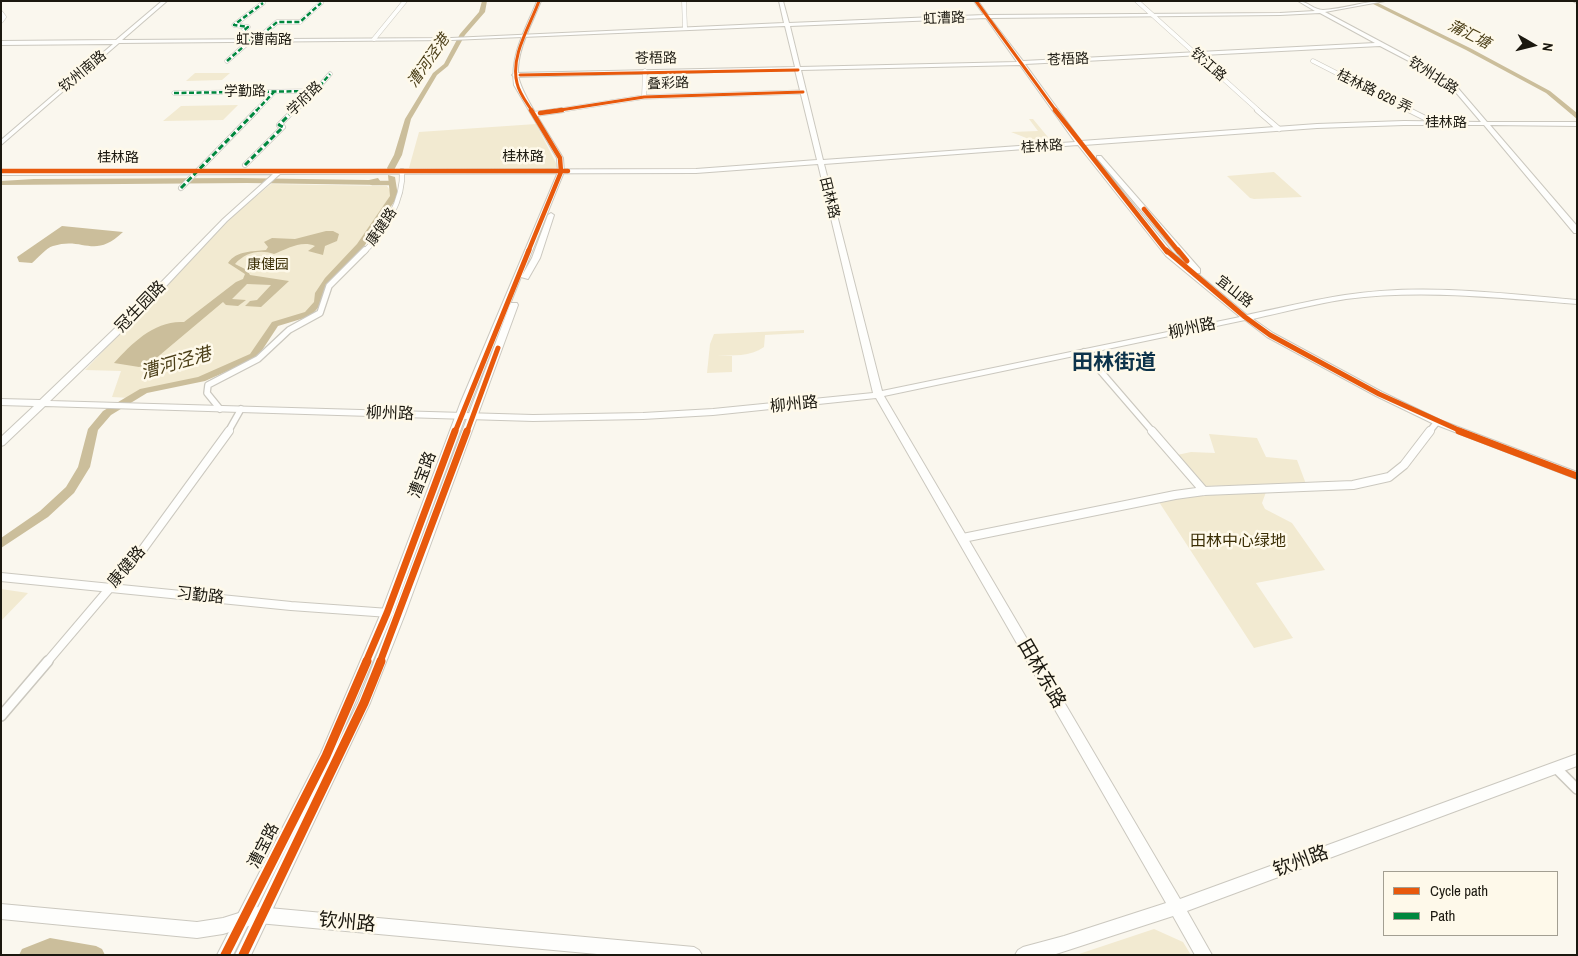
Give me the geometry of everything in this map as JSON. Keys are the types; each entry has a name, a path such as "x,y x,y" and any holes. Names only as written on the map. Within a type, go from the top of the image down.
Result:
{"main road":[{"name":"钦州南路","path":"1,143 160,1"},
{"name":"钦州南路","path":"1,138 165,1"},
{"path":"530,34 540,1"},
{"path":"544,1 530,34 518,55 518,75 537,113 567,158 564,171"},
{"name":"田林路","path":"780,1 878,394"},
{"name":"宜山路","path":"976,1 991,16"},
{"name":"宜山路","path":"981,1 1084,144 1169,254 1249,316 1270,335 1334,371 1437,422 1577,476"},
{"name":"钦州北路","path":"1300,1 1446,81 1462,94 1577,230"},
{"name":"虹漕路","path":"530,34 787,26 991,16 1319,12 1383,1"},
{"name":"虹漕南路","path":"1,43 251,38 452,39 530,34"},
{"name":"苍梧路","path":"518,75 645,71 798,70 1024,63 1380,44"},
{"name":"桂林路","path":"1,172 277,174 696,171 1279,129 1436,123 1575,124"},
{"name":"漕宝路","path":"244,952 364,702 393,614 466,416 564,171"},
{"name":"冠生园路","path":"1,443 138,312 225,220 277,174"},
{"name":"柳州路","path":"1,402 566,418 670,415 772,407 878,394 1345,297 1401,292 1475,293 1577,302"},
{"name":"宜山路","path":"1249,316 1319,357 1408,403 1498,441 1577,469"},
{"name":"田林东路","path":"878,394 1204,955"},
{"name":"漕宝路","path":"226,953 240,921 326,756 393,614"},
{"name":"钦州路","path":"1022,955 1064,944 1177,908 1577,760"},
{"name":"钦州路","path":"1,911 181,930 211,929 263,915 694,955"}],"street":[{"path":"374,39 405,1"},
{"path":"684,1 685,28"},
{"name":"钦江路","path":"1138,1 1194,54 1279,129"},
{"path":"227,61 251,38 263,34 277,22 300,22 321,3"},
{"path":"251,38 238,35 248,27 234,25 264,4"},
{"path":"1,13 4,17 1,21"},
{"name":"桂林路 626 弄","path":"1313,61 1436,123"},
{"path":"644,97 645,71"},
{"name":"学府路","path":"246,166 283,127 279,125 295,108 304,104 330,74"},
{"name":"学勤路","path":"174,93 315,91"},
{"path":"182,187 274,92"},
{"name":"叠彩路","path":"537,113 644,97 803,92"},
{"name":"康健路","path":"220,409 207,393 208,385 258,359 289,330 320,313 329,286 373,243 398,202 403,186 401,172"},
{"path":"1084,352 1204,491"},
{"name":"康健路","path":"1,716 167,518 229,431 241,410"},
{"path":"963,538 1175,495 1204,491 1353,484 1389,477 1409,459 1437,422"},
{"name":"习勤路","path":"1,576 282,605 393,614"},
{"path":"1556,768 1577,789"}],"green space":[{"path":"195,73 230,73 222,80 186,81"},
{"path":"238,105 223,120 163,121 181,106"},
{"path":"1029,119 1033,119 1052,142 1039,143 1011,132 1038,131"},
{"path":"536,124 558,167 552,169 409,168 419,132"},
{"path":"1274,172 1302,197 1250,198 1227,176"},
{"name":"康健园","path":"271,184 387,186 394,196 360,246 328,280 319,293 318,303 308,314 275,324 254,356 201,379 144,391 130,398 112,397 121,371 85,370 235,214"},
{"path":"804,330 804,333 765,335 764,347 753,352 741,355 717,356 732,356 732,372 707,373 710,344 714,334"},
{"path":"1209,434 1257,438 1266,457 1297,460 1306,484 1204,486 1177,455 1191,452 1215,453"},
{"name":"田林中心绿地","path":"1266,492 1262,503 1265,509 1292,523 1325,570 1256,583 1293,638 1254,648 1159,502 1198,495"},
{"path":"1,589 28,593 1,621"},
{"path":"1154,929 1183,942 1191,955 1076,955"}],"shaded area":[{"path":"239,178 369,180 378,178 383,185 247,183 1,185 1,181 34,179"},
{"path":"62,226 123,232 104,245 63,244 53,246 32,263 19,262 17,257"},
{"path":"333,231 339,234 337,241 325,246 323,255 308,251 315,246 305,244 274,254 253,253 243,257 235,264 247,270 250,275 289,281 261,307 245,306 250,301 257,300 271,285 247,284 232,299 246,300 238,306 226,305 223,302 148,365 139,367 114,363 145,334 163,325 173,322 184,322 236,282 243,279 245,274 228,263 236,256 245,252 266,250 268,247 264,242 272,238 295,239"}],"waterway":[{"name":"漕河泾港","path":"391,168 398,155 408,119 435,74 446,65 463,34 482,12 485,1"},
{"name":"蒲汇塘","path":"1369,1 1468,49 1548,92 1577,117"},
{"name":"漕河泾港","path":"1,544 44,514 70,490 84,467 93,429 107,413 144,391 201,379 254,356 275,324 308,314 318,303 319,293 328,280 360,246 394,196 391,177"},
{"path":"372,183 391,183"},
{"name":"蒲汇塘","path":"28,955 50,947 96,955"}],"marked path":[{"path":"252,35 238,35 248,27 234,25 263,3"},
{"path":"248,39 252,35 263,34 277,22 300,22 321,3"},
{"path":"227,61 251,40"},
{"path":"245,165 283,127 279,125 295,108 304,104 330,74"},
{"path":"174,93 315,91"},
{"path":"181,188 274,92"}],"cycle path":[{"path":"225,955 326,756 387,613 465,404 561,172 560,158 517,85 516,64 522,42 539,1"},
{"path":"976,1 1080,144 1169,254 1245,317 1270,335 1379,394 1437,422 1577,476"},
{"path":"520,75 798,70"},
{"path":"540,113 644,97 803,92"},
{"path":"1,171 568,171"},
{"path":"1144,209 1187,261"},
{"path":"243,955 364,703 498,348"}],"district":[{"name":"田林街道","path":"1114,363"}]}
